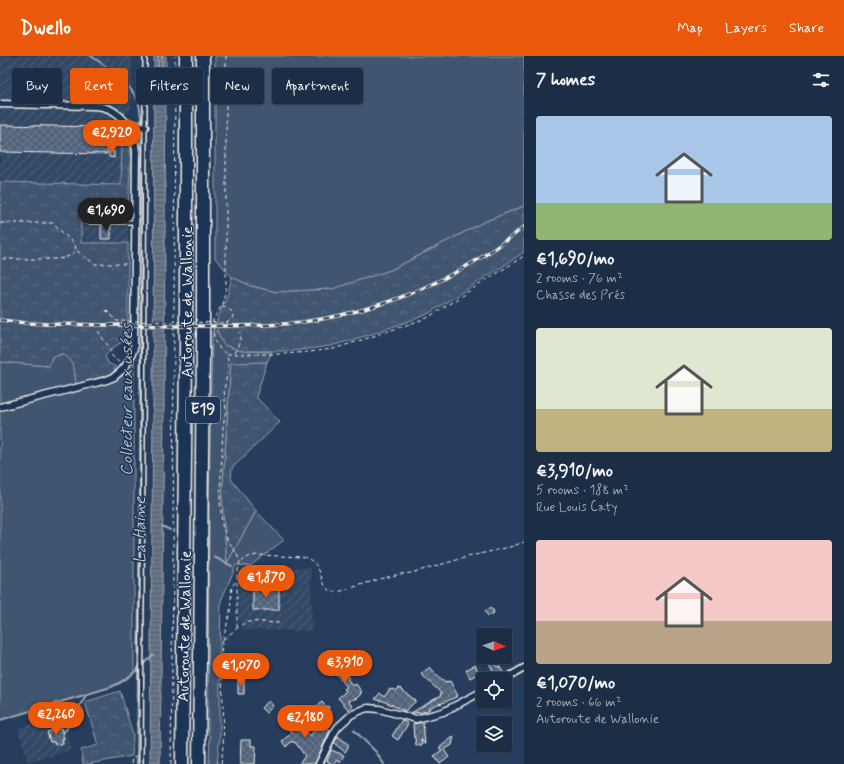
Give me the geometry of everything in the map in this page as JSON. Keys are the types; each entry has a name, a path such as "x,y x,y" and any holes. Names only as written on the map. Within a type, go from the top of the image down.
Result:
{"highway":[{"name":"Autoroute de Wallonie","path":"182,764 186,358 186,56"},
{"name":"Autoroute de Wallonie","path":"199,764 204,56"}],"street":[{"path":"0,104 94,106 108,109 123,120 132,132 136,145 133,354 124,367 114,377 0,407"},
{"path":"123,120 145,127"},
{"path":"512,676 524,668"},
{"path":"319,764 338,727 351,715 364,709 379,709 416,719 443,712 476,695"}],"lane":[{"path":"141,764 145,56"},
{"path":"87,222 136,222"}],"path":[{"path":"171,764 175,56"},
{"path":"226,56 226,288 222,305 213,320 214,338 228,359 224,390 226,410 223,426 220,500 222,524 227,539 237,554 240,562 236,580 237,629"},
{"path":"0,223 52,223 75,245 76,250 95,264 135,264"},
{"path":"0,259 58,259 65,258 74,253 76,250"},
{"path":"226,354 283,354 309,352 333,349 365,339 427,318 524,256"},
{"path":"106,310 117,321 227,323 233,317 232,312 222,305"},
{"path":"98,331 100,336 110,348 112,356 124,367"},
{"path":"234,354 240,343 240,332"},
{"path":"240,562 250,556 257,555 308,558 320,571 326,587 331,591 338,592 388,577 411,573 524,542"},
{"path":"221,764 224,738 222,649 230,612 232,586 236,580"},
{"path":"223,640 245,623 279,623"},
{"path":"131,764 132,758 141,752"}],"shaded area":[{"path":"0,56 132,56 131,108 119,121 122,138 121,185 0,182"},
{"path":"81,212 128,213 128,243 81,243"},
{"path":"244,566 311,568 312,631 244,630 239,622 239,574"},
{"path":"56,718 65,727 71,750 28,762 18,728"}],"green space":[{"path":"215,56 524,56 524,206 484,222 391,270 332,289 276,292 251,286 232,277 215,258 215,104 264,104 264,68 215,68"},
{"path":"122,138 129,142 131,152 128,213 81,212 81,243 128,243 128,339 116,346 105,356 108,363 116,367 112,374 76,384 72,363 63,354 52,357 49,366 0,362 0,182 121,185"},
{"path":"524,206 524,252 426,315 372,334 331,346 292,351 242,351 224,345 217,331 217,320 228,293 232,277 251,286 276,292 332,289 391,270 484,222"},
{"path":"212,331 217,331 224,345 242,351 272,352 267,362 231,364 222,499 227,563 256,511 284,540 250,566 236,565 221,601 220,736 217,764 209,764 210,736 208,734 209,508"},
{"path":"134,348 134,672 121,683 111,687 0,720 0,407 114,377"},
{"path":"63,354 72,363 76,384 0,403 0,362 48,366 52,357"},
{"path":"267,362 256,397 280,422 232,468 231,479 256,511 227,563 222,499 231,363"},
{"path":"120,691 133,735 132,756 83,764 81,750 98,745 85,702"}],"water":[{"path":"154,56 166,56 166,68 154,68"},
{"path":"154,104 166,104 160,764 150,764"}],"pier":[{"path":"151,320 167,320 167,328 151,328"}],"building":[{"path":"107,123 112,123 112,130 109,130 107,154 0,152 0,125 106,127"},
{"path":"109,151 114,151 114,158 109,157"},
{"path":"111,225 111,239 101,239 101,226"},
{"path":"253,588 279,588 279,610 253,610"},
{"path":"490,608 494,611 494,613 488,616 485,611"},
{"path":"331,656 348,674 348,680 353,686 356,684 362,692 357,698 348,701 353,707 349,710 338,698 346,691 344,689 347,687 326,661"},
{"path":"490,664 494,664 497,667 499,666 503,672 494,672"},
{"path":"475,665 478,672 476,672 476,675 470,678 466,670"},
{"path":"430,667 441,680 443,679 445,682 450,681 458,696 423,712 411,713 441,696 441,693 421,674"},
{"path":"238,680 244,680 244,694 238,694"},
{"path":"399,688 416,701 405,711 381,700 375,699 380,693 384,697 390,689 396,691"},
{"path":"269,701 273,706 266,713 261,708"},
{"path":"322,702 326,707 328,706 331,713 328,717 324,712 316,719 313,714 321,710 317,706"},
{"path":"281,711 288,719 292,715 310,736 320,723 330,730 315,764 299,764 305,756 295,742 294,743 292,741 286,747 282,741 292,733 281,723 282,722 277,714"},
{"path":"402,720 408,724 398,740 392,736"},
{"path":"423,722 425,745 421,739 422,745 416,745 413,724"},
{"path":"61,728 64,739 62,739 63,743 55,745 54,742 50,742 47,732"},
{"path":"338,736 349,745 345,752 334,743"},
{"path":"454,736 452,745 444,750 449,757 440,764 434,756 442,750 439,748"},
{"path":"241,740 251,740 251,746 256,746 255,764 240,764"},
{"path":"331,750 344,755 340,762 336,760 335,764 332,764 327,761"}],"waterway":[{"name":"Collecteur eaux usées","path":"91,56 129,87 138,101 141,117 140,503 137,764"},
{"path":"162,526 170,530"},
{"path":"214,557 232,566"},
{"path":"244,573 250,576 267,576"},
{"path":"141,666 153,655"},
{"path":"0,720 111,687 126,679 138,669"},
{"path":"62,732 66,730 86,695"},
{"path":"354,730 376,752 384,764"}],"railway":[{"path":"0,320 47,324 177,326 257,326 317,320 363,310 412,293 459,271 503,243 524,227"}],"water label":[{"name":"La Haine","path":"140,530"}]}
